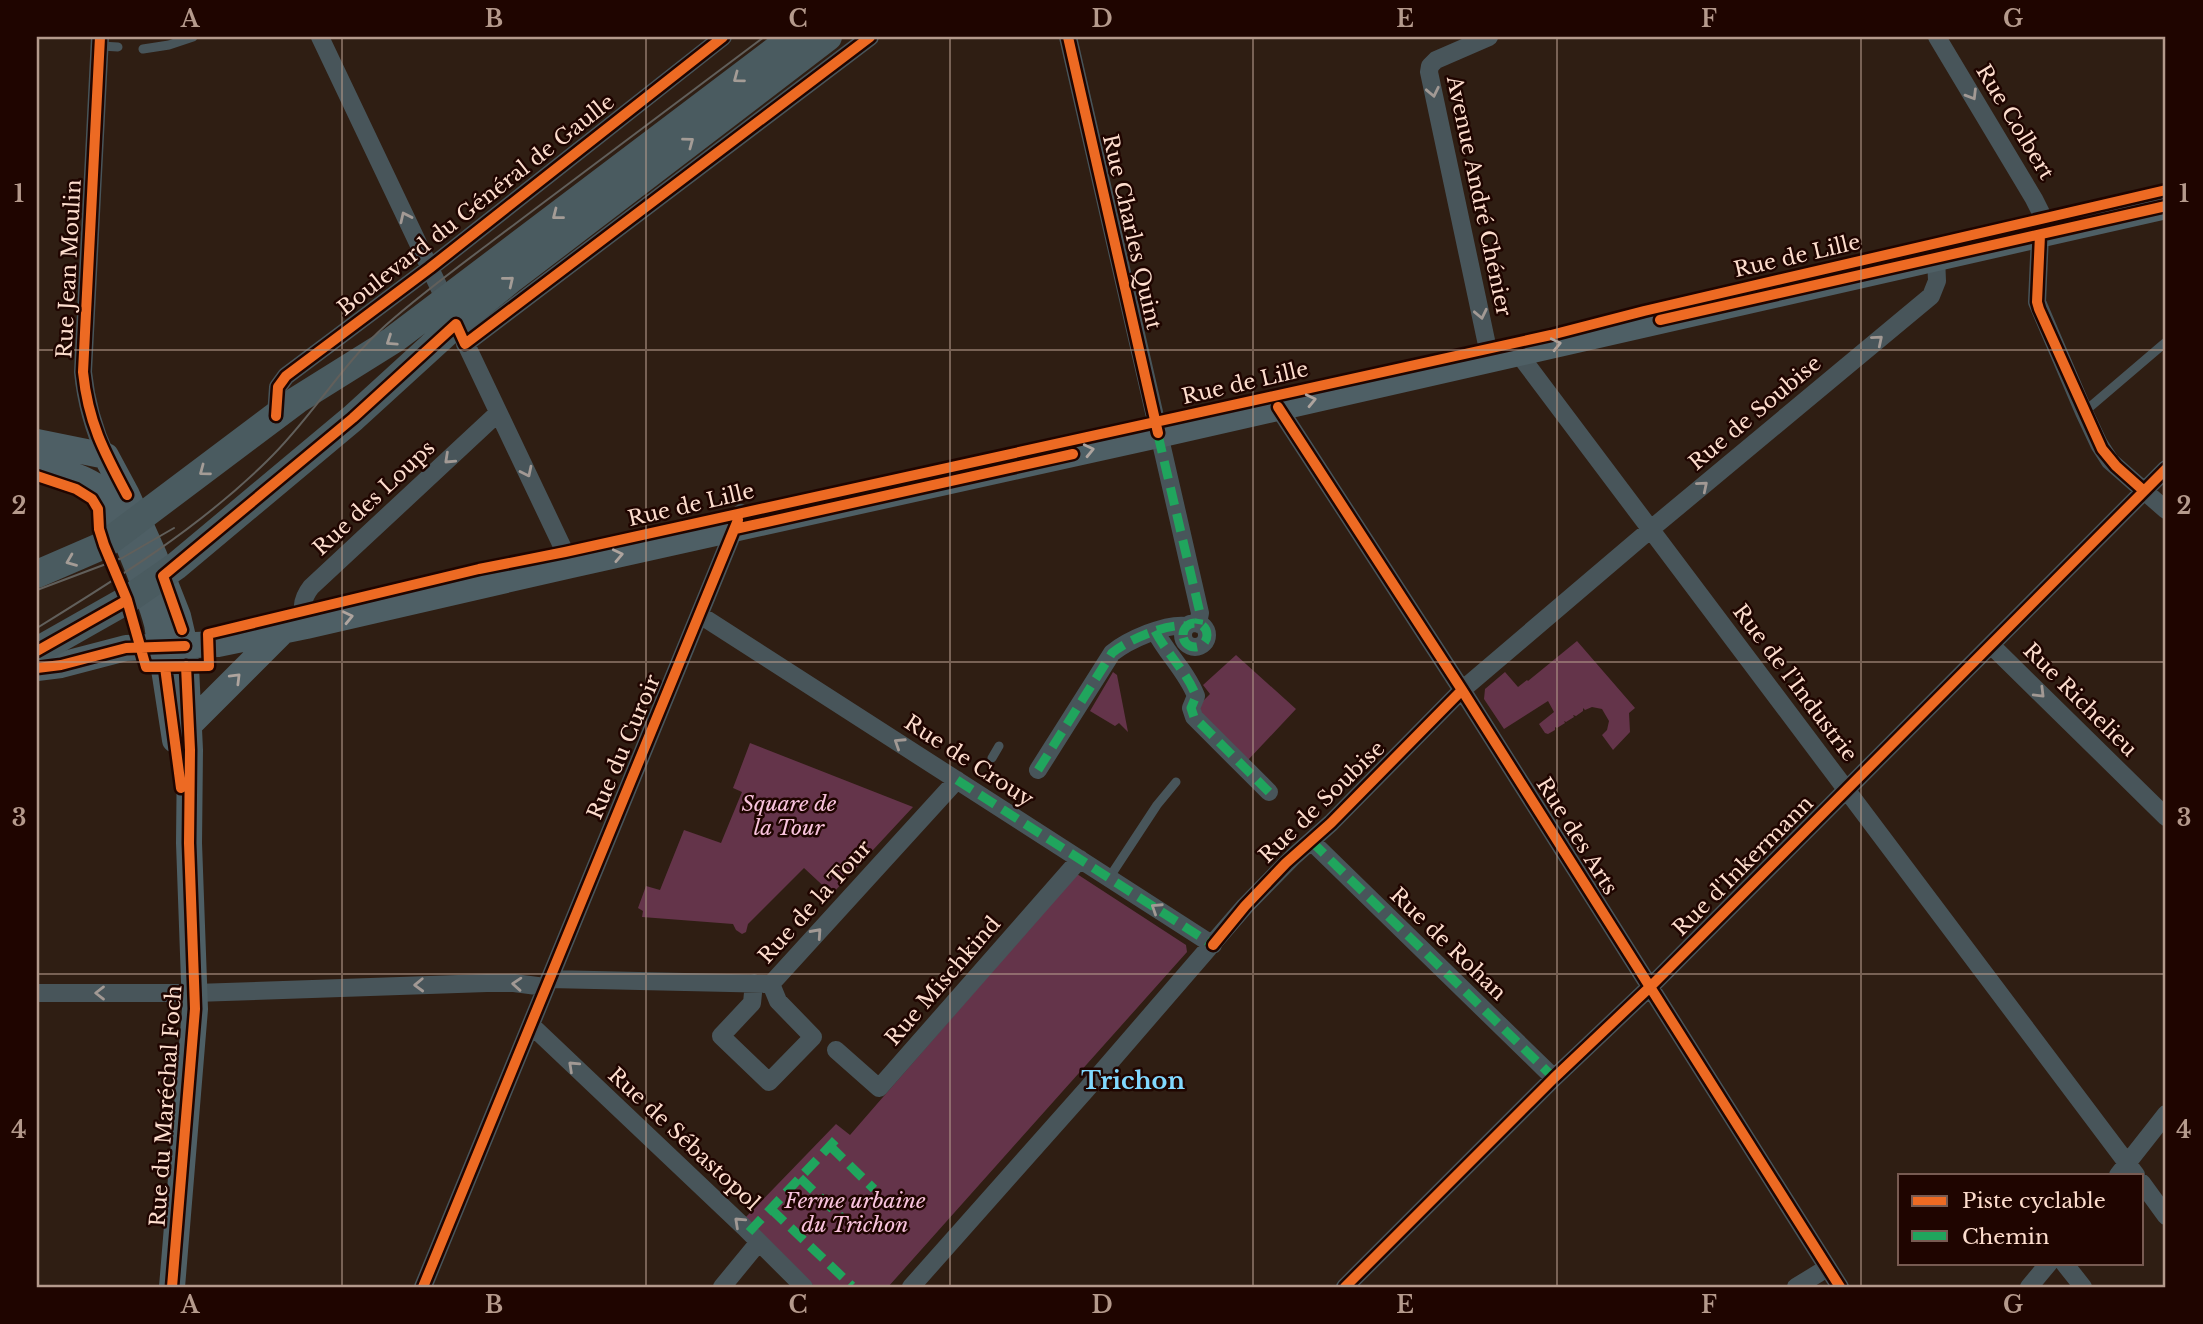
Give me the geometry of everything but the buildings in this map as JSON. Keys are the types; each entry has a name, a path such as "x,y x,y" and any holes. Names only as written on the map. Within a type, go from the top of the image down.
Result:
{"main road":[{"path":"37,651 154,583 353,418 456,323 793,37"},
{"path":"37,574 122,532 322,383 393,340 456,323 828,37"}],"street":[{"path":"320,37 571,565"},
{"name":"Boulevard du Général de Gaulle","path":"276,416 278,387 286,376 429,268 723,37"},
{"path":"456,323 870,37"},
{"name":"Rue Charles Quint","path":"1068,37 1200,613 1192,625 1155,632"},
{"name":"Avenue André Chénier","path":"1489,37 1436,60 1430,66 1429,72 1490,359"},
{"name":"Rue Colbert","path":"1937,37 2034,200 2045,234"},
{"name":"Rue Jean Moulin","path":"106,43 83,359 89,410 106,456 122,532"},
{"name":"Rue de Lille","path":"37,668 61,665 126,648 218,644 294,629 571,565 738,521 1157,429 1278,407 2166,206"},
{"path":"2045,234 2037,302 2084,412 2106,455 2166,510"},
{"name":"Rue de Soubise","path":"911,1287 1270,880 1331,824 1462,690 1931,296 1937,281 1937,257"},
{"name":"Rue de l'Industrie","path":"1518,353 1846,790 2127,1171"},
{"name":"Rue des Arts","path":"1278,407 1462,690 1840,1287"},
{"name":"Rue des Loups","path":"294,629 311,587 499,413"},
{"path":"37,442 106,456"},
{"path":"49,468 89,467 106,456"},
{"path":"49,468 94,485 103,493 122,532"},
{"name":"Rue d'Inkermann","path":"1345,1287 1554,1078 1650,987 2166,468"},
{"name":"Rue du Curoir","path":"531,1025 738,521"},
{"name":"Rue du Maréchal Foch","path":"122,532 178,616 173,646 189,843"},
{"name":"Rue de Crouy","path":"700,615 957,780 976,785 1080,859 1213,945"},
{"path":"189,726 294,629"},
{"path":"1038,769 1112,653 1155,632 1192,685 1196,696 1191,708 1194,717 1269,792"},
{"name":"Rue Richelieu","path":"1991,645 2166,817"},
{"name":"Rue du Maréchal Foch","path":"172,1287 195,993 189,843 189,726 173,646"},
{"name":"Rue de la Tour","path":"547,983 763,984 957,780"},
{"name":"Rue de Rohan","path":"1311,841 1554,1078"},
{"name":"Rue Mischkind","path":"836,1050 879,1088 1080,859"},
{"path":"37,993 195,993 547,983"},
{"path":"763,984 813,1037 769,1082 721,1036 752,1003 763,984"},
{"path":"424,1287 531,1025"},
{"name":"Rue de Sébastopol","path":"531,1025 804,1287"},
{"path":"2127,1171 2166,1114"},
{"path":"2144,1186 2166,1216"},
{"path":"722,1287 759,1242"},
{"path":"2029,1287 2048,1264"},
{"path":"2065,1264 2083,1287"},
{"path":"1796,1287 1827,1268"}],"lane":[{"path":"144,49 193,37"},
{"path":"2084,412 2166,342"},
{"path":"992,758 999,746"},
{"path":"1109,878 1157,805 1176,782"}],"green space":[{"path":"1577,641 1635,708 1629,713 1630,732 1613,750 1602,735 1607,730 1609,721 1602,709 1583,708 1583,711 1573,715 1574,717 1564,721 1565,723 1548,734 1539,724 1554,712 1548,701 1504,729 1484,699 1485,689 1505,672 1518,687"},
{"path":"1236,655 1296,709 1248,760 1195,709 1210,694 1203,685"},
{"path":"1113,672 1117,675 1128,732 1119,723 1115,726 1090,711"},
{"name":"Square de la Tour","path":"750,743 913,807 832,894 804,868 748,924 746,932 742,934 733,924 642,917 643,911 638,908 646,886 660,890 684,830 721,843 742,792 733,788"},
{"name":"Ferme urbaine du Trichon","path":"1077,874 1186,945 1187,952 888,1287 815,1287 745,1218 836,1124 850,1135"}],"tram line":[{"path":"37,628 127,571 214,508 283,445 355,357 402,311 764,37"},
{"path":"37,590 122,558 174,528"}],"marked path":[{"path":"1158,435 1200,613 1198,624"},
{"path":"1195,623 1203,627 1207,635 1203,643 1195,647 1187,643 1183,635 1187,627 1195,623"},
{"path":"1038,770 1112,653 1148,634 1169,627 1187,626"},
{"path":"1155,631 1192,687 1196,696 1191,708 1194,717 1269,792"},
{"path":"957,780 1213,945"},
{"path":"1311,841 1554,1078"},
{"path":"749,1232 841,1134"},
{"path":"830,1146 874,1189"},
{"path":"800,1178 843,1219"},
{"path":"771,1209 852,1286"}],"cycle path":[{"path":"100,37 83,372 85,390 98,436 127,495"},
{"path":"276,416 278,387 286,376 430,268 723,37"},
{"path":"182,630 163,576 353,418 456,324 465,344 870,37"},
{"path":"1068,37 1158,433"},
{"path":"208,634 479,569 1551,335 2166,190"},
{"path":"1660,320 2166,206"},
{"path":"2040,235 2039,309 2102,449 2116,466 2144,491"},
{"path":"1278,407 1462,690 1840,1287"},
{"path":"735,529 1073,454"},
{"path":"1345,1287 1554,1078 1650,987 2166,469"},
{"path":"37,476 76,489 92,499 98,509 99,529 127,600 146,667 209,666 208,634"},
{"path":"423,1287 738,520"},
{"path":"37,651 127,600"},
{"path":"37,668 61,665 126,648 185,646"},
{"path":"172,1287 195,1009 186,666"},
{"path":"165,667 181,788"},
{"path":"1213,945 1286,863 1331,823 1462,690"}],"district":[{"name":"Trichon","path":"1133,1080"}]}
